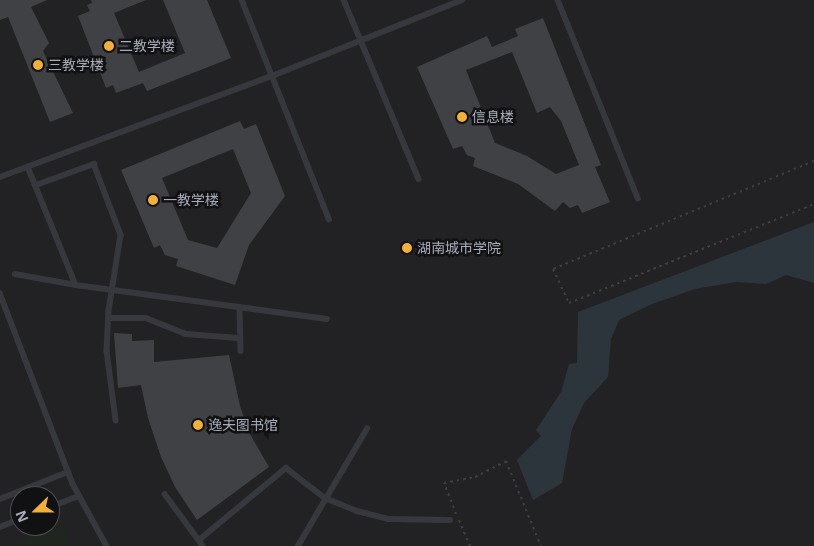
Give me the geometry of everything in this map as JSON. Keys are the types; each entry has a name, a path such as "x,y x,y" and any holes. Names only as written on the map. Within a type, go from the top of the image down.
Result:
{"lane":[{"path":"242,0 329,219"},
{"path":"344,0 419,179"},
{"path":"0,177 272,76 360,39 462,0"},
{"path":"558,0 638,198"},
{"path":"36,186 94,164 121,235 112,290 107,351 116,420"},
{"path":"28,167 76,286"},
{"path":"15,274 29,279 76,286 327,319"},
{"path":"0,293 68,472 107,546"},
{"path":"240,308 238,338 241,352"},
{"path":"109,318 146,318 186,334 238,338"},
{"path":"298,546 368,429"},
{"path":"199,540 286,468 325,498 388,519 450,520"},
{"path":"0,499 68,472"},
{"path":"166,494 203,546"},
{"path":"60,503 79,496"}],"path":[{"path":"814,162 553,269 569,303 814,204"},
{"path":"470,546 444,483 475,477 506,460 541,546"}],"shaded area":[{"name":"湖南城市学院","path":"0,0 814,0 814,546 0,546"},
{"path":"814,222 814,283 786,275 766,284 736,282 695,289 652,304 619,320 611,339 608,377 584,403 572,429 562,483 533,500 517,460 541,436 536,430 561,392 569,364 577,363 578,312"},
{"path":"62,525 71,546 13,546 12,544 33,536 60,536 60,526"}],"building":[{"name":"三教学楼","path":"0,0 47,0 31,7 49,43 43,51 73,113 50,122 8,17 0,20"},
{"name":"二教学楼","path":"91,0 146,0 114,13 139,72 185,53 163,0 207,0 231,58 147,91 143,83 116,93 113,85 106,88 78,16 90,11 87,5 92,3"},
{"name":"信息楼","path":"543,18 601,165 595,167 610,202 582,213 578,205 570,208 563,202 555,211 518,184 473,166 475,158 467,155 462,146 453,149 417,67 487,36 492,47 518,36 515,29","holes":["512,52 537,113 550,107 561,121 579,165 556,174 527,156 495,143 466,70"]},
{"name":"一教学楼","path":"240,121 244,129 256,124 285,196 249,245 235,285 176,266 178,259 165,255 160,245 154,248 121,170","holes":["233,149 251,193 217,248 188,240 162,178"]},
{"name":"逸夫图书馆","path":"114,333 132,334 132,341 154,340 154,362 229,355 240,406 250,434 269,467 197,520 175,487 161,457 148,418 141,385 118,388"}],"place":[{"name":"二教学楼","path":"109,46"},
{"name":"三教学楼","path":"38,65"},
{"name":"信息楼","path":"462,117"},
{"name":"一教学楼","path":"153,200"},
{"name":"湖南城市学院","path":"407,248"},
{"name":"逸夫图书馆","path":"198,425"}]}
